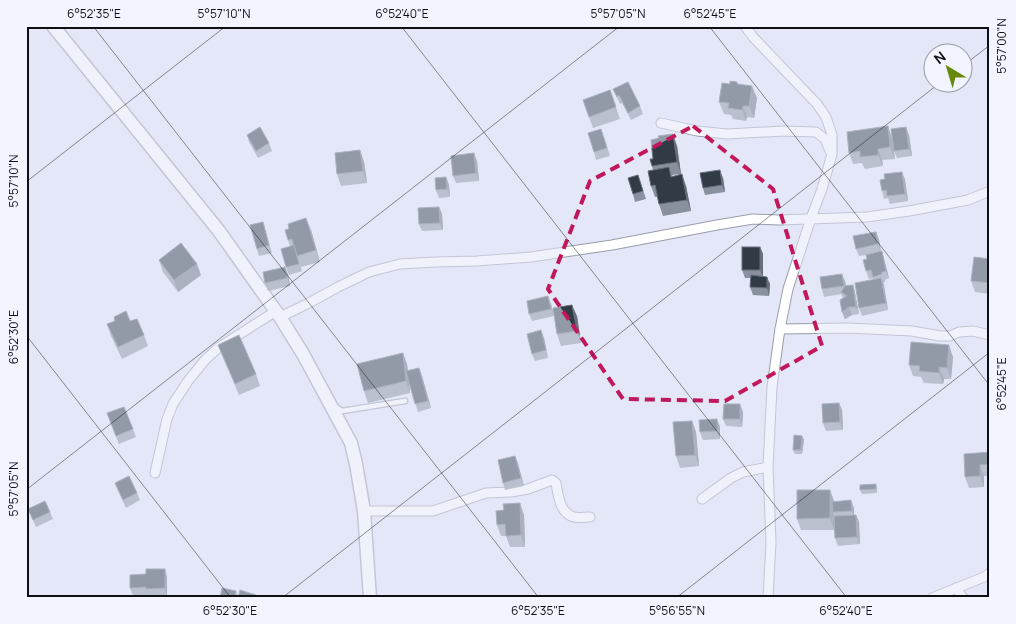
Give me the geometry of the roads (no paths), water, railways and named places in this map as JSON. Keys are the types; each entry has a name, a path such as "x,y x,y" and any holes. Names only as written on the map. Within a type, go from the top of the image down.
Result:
{"street":[{"path":"54,26 218,231 278,314 303,354 351,443 364,511 370,598"},
{"path":"745,26 753,37 817,104 826,117 832,135 832,154 788,289 780,329 772,387 768,467 771,542 768,598"},
{"path":"661,123 697,131 727,134 784,131 816,132 825,139 832,154"},
{"path":"156,473 167,420 173,404 205,360 218,348 278,314 307,304 369,272 400,264 530,257 612,245 753,219 867,217 968,200 990,191"},
{"path":"780,329 848,328 912,331 940,336 973,331 990,335"},
{"path":"702,499 731,478 743,472 768,467"},
{"path":"364,511 433,511 486,493 528,489 552,480 556,483 559,502 568,514 576,517 590,516"},
{"path":"932,598 990,573"},
{"path":"956,588 963,598"}],"lane":[{"path":"327,400 342,411 405,401"}]}
